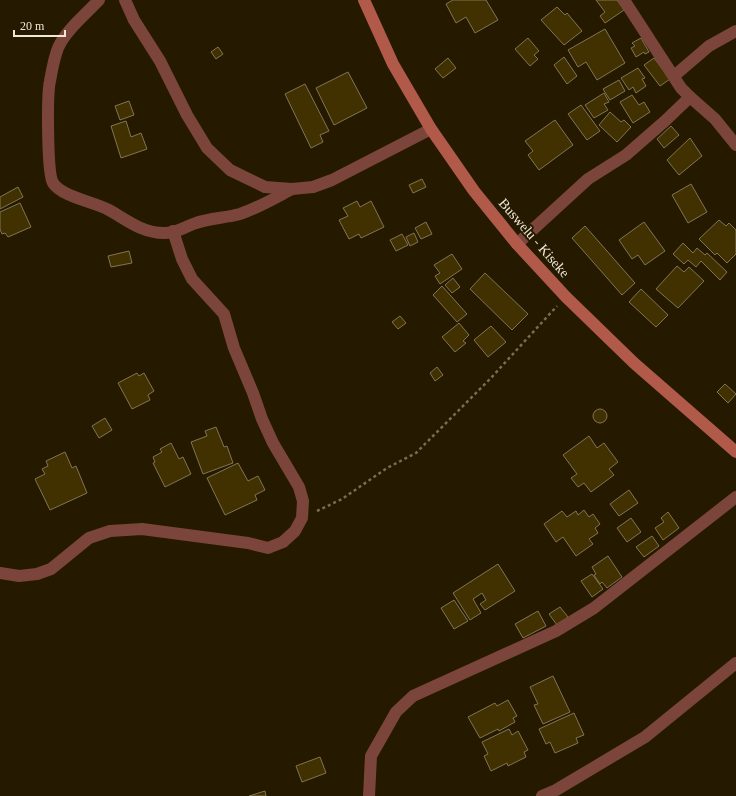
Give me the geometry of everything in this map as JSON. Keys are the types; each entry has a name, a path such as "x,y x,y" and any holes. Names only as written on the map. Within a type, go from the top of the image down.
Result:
{"main road":[{"name":"Buswelu - Kiseke","path":"364,0 393,64 431,129 474,191 517,244 566,297 634,363 736,452"}],"street":[{"path":"99,0 65,36 58,48 49,82 48,108 50,172 52,182 59,189 76,198 109,210 131,224 150,231 165,234 210,219 229,217 242,213 292,189"},
{"path":"125,0 134,20 160,61 207,148 230,170 265,187 292,189 313,187 332,180 431,129"},
{"path":"624,0 681,88 715,119 736,145"},
{"path":"674,76 709,46 736,31"},
{"path":"517,244 588,179 626,155 690,97"},
{"path":"0,573 19,576 37,574 51,569 89,538 110,531 142,529 248,543 268,548 283,542 296,531 302,518 303,501 299,486 273,443 262,419 254,393 234,348 224,314 192,279 182,259 173,231"},
{"path":"369,796 371,756 396,712 413,696 556,631 594,608 736,497"},
{"path":"542,796 556,790 645,737 736,663"}],"path":[{"path":"302,518 342,499 387,468 416,453 490,379 566,297"}],"building":[{"path":"453,0 486,0 498,20 475,33 466,17 456,23 446,4"},
{"path":"596,0 617,0 624,10 605,23 600,16 605,12"},
{"path":"557,7 565,15 567,13 582,31 564,45 541,20"},
{"path":"605,29 625,63 597,80 586,62 578,67 568,50"},
{"path":"528,38 539,51 534,55 538,59 530,66 515,49"},
{"path":"641,38 649,52 645,54 644,52 636,57 631,48 635,46 632,43"},
{"path":"218,47 223,54 216,59 211,52"},
{"path":"564,57 577,76 567,84 554,65"},
{"path":"448,58 456,68 443,78 435,69"},
{"path":"654,58 670,79 660,86 644,65"},
{"path":"638,68 645,78 642,79 646,86 636,93 633,87 629,90 621,78"},
{"path":"348,72 367,108 334,125 316,88"},
{"path":"619,80 625,91 610,100 603,89"},
{"path":"305,84 329,131 320,135 323,142 311,148 285,94"},
{"path":"604,93 609,102 604,104 608,110 594,118 585,105"},
{"path":"632,95 639,105 644,102 650,112 633,123 620,102"},
{"path":"129,101 134,115 120,120 115,106"},
{"path":"581,105 600,131 587,140 568,114"},
{"path":"610,112 621,122 624,120 631,127 617,142 599,125"},
{"path":"555,120 573,145 539,170 528,155 533,151 525,141"},
{"path":"126,121 131,137 141,133 147,149 121,158 111,126"},
{"path":"671,126 679,135 664,148 657,139"},
{"path":"690,138 702,156 679,175 667,160"},
{"path":"422,179 426,187 413,193 409,185"},
{"path":"691,184 707,212 688,223 672,195"},
{"path":"18,187 23,197 0,209 0,197"},
{"path":"357,201 360,207 371,201 384,227 361,238 359,234 349,239 339,220 348,216 343,208"},
{"path":"20,203 31,227 8,237 5,233 2,234 0,229 0,212"},
{"path":"719,220 726,226 729,223 736,230 736,254 727,263 717,253 715,255 699,239"},
{"path":"426,222 432,234 421,239 415,228"},
{"path":"644,222 665,251 645,265 638,255 632,259 619,240"},
{"path":"585,226 635,283 622,295 572,238"},
{"path":"414,233 418,242 410,246 406,237"},
{"path":"402,234 408,245 396,251 390,240"},
{"path":"683,243 693,253 697,248 705,255 707,253 727,272 720,280 701,261 696,267 688,260 684,264 673,254"},
{"path":"129,251 132,263 111,267 108,256"},
{"path":"452,254 462,269 440,284 435,276 440,273 434,265"},
{"path":"677,266 684,272 689,267 704,281 678,308 656,289"},
{"path":"485,273 528,314 512,330 470,289"},
{"path":"453,278 460,287 452,293 445,285"},
{"path":"442,286 467,314 457,322 433,295"},
{"path":"641,289 668,315 656,327 629,302"},
{"path":"400,316 406,323 398,329 392,322"},
{"path":"459,323 469,335 463,341 466,343 455,352 442,337"},
{"path":"491,326 506,342 488,357 474,340"},
{"path":"437,367 443,375 435,381 430,373"},
{"path":"137,373 139,376 144,373 154,391 148,395 150,400 132,409 118,383"},
{"path":"725,384 736,394 728,403 717,392"},
{"path":"597,409 603,409 607,413 607,419 603,423 597,423 593,419 593,413"},
{"path":"105,418 112,430 99,438 92,426"},
{"path":"216,427 224,447 227,446 233,463 203,474 191,442 207,436 205,431"},
{"path":"589,436 597,448 604,443 618,462 609,469 614,475 591,492 584,483 578,487 571,478 577,474 563,455"},
{"path":"171,443 179,459 183,457 191,474 165,487 153,463 155,462 153,457 162,452 160,449"},
{"path":"65,452 72,468 76,466 87,493 50,510 35,479 45,474 42,469 48,466 46,461"},
{"path":"238,463 248,481 258,476 265,490 255,495 257,500 225,515 207,478"},
{"path":"629,490 638,503 619,516 610,504"},
{"path":"584,510 589,517 593,514 600,524 595,528 598,533 589,539 593,544 576,556 563,537 556,542 544,524 562,511 567,517 576,511 578,515"},
{"path":"668,512 679,528 663,540 655,528 664,522 661,518"},
{"path":"631,518 641,532 627,542 617,528"},
{"path":"652,536 659,546 644,557 636,547"},
{"path":"608,556 622,577 607,588 602,582 600,584 594,575 596,574 592,567"},
{"path":"498,564 515,591 485,610 480,604 486,600 482,593 473,599 481,613 470,620 453,593"},
{"path":"592,574 603,589 592,597 581,581"},
{"path":"454,600 468,621 454,629 441,608"},
{"path":"560,607 568,617 557,625 549,614"},
{"path":"538,611 546,626 523,638 515,624"},
{"path":"553,676 570,712 543,724 534,705 538,704 530,687"},
{"path":"508,700 517,716 513,718 515,722 499,731 498,729 480,738 468,717 495,703 497,706"},
{"path":"574,713 584,735 576,738 578,743 555,753 550,742 546,744 539,729"},
{"path":"509,729 512,735 518,731 528,750 524,752 526,757 508,766 507,763 491,771 484,756 488,754 482,742"},
{"path":"320,757 326,773 302,782 296,766"},
{"path":"265,791 266,796 249,796"}]}
